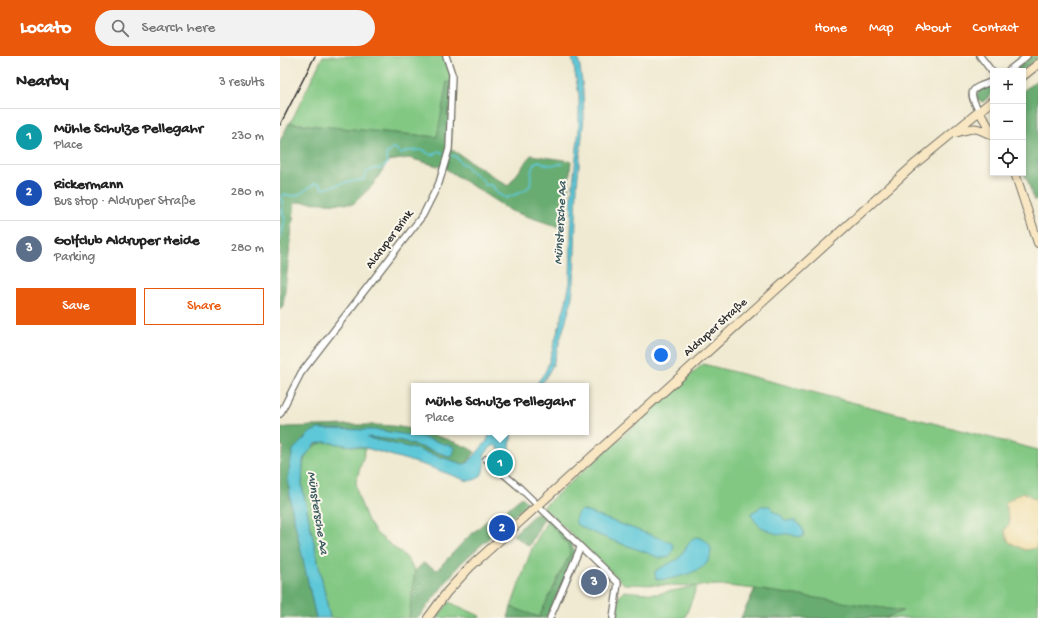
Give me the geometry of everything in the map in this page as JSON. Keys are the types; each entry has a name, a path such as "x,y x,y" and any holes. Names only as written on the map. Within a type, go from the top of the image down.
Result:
{"main road":[{"path":"1026,74 1038,64"},
{"name":"Aldruper Straße","path":"428,618 447,592 470,566 904,173 990,102"},
{"path":"979,111 990,130"},
{"path":"950,134 974,127 980,128 990,133"},
{"path":"1016,176 1038,243"}],"street":[{"name":"Aldruper Brink","path":"280,414 301,373 423,215 439,184 449,149 452,74 446,56"},
{"path":"980,56 990,69"},
{"path":"1012,68 1027,56"},
{"path":"979,111 971,98 972,92 979,86 990,82"},
{"path":"486,459 538,505 580,548 618,583 613,618"},
{"path":"550,618 580,548"}],"green space":[{"path":"323,56 445,56 451,74 451,83 447,82 438,137 290,124"},
{"path":"1032,56 1038,56 1038,58 1025,68 1018,68"},
{"path":"1038,79 1038,199 1034,200 1025,176 1026,89"},
{"path":"447,82 456,84 450,152 451,149 508,186 531,155 571,161 565,229 511,211 446,169 448,161 445,168 409,158 388,161 373,185 353,204 295,202 283,307 280,310 280,141 289,123 437,137"},
{"path":"990,86 990,96 983,102 978,100 976,95 981,90"},
{"path":"703,364 1038,450 1038,618 741,618 755,589 718,585 697,586 685,618 617,618 619,596 624,591 657,594 696,586 624,584 543,507"},
{"path":"381,425 406,428 411,429 411,435 432,435 446,439 475,452 467,463 463,464 412,448 368,438 402,441 451,457 455,448 400,434 377,430 318,429 288,484 291,505 316,618 280,618 280,460 284,447 280,445 280,429 287,427"},
{"path":"325,442 366,448 356,481 358,496 368,521 376,533 406,557 415,571 409,618 330,618 302,486 302,471 305,458 312,448"},
{"path":"522,497 528,503 460,564 418,618 409,618 415,571 423,563 437,570 465,540 492,516 501,514"},
{"path":"536,513 542,513 569,538 576,554 546,618 508,618 511,607 539,617 570,554 568,544 544,518 529,546 513,535"},
{"path":"547,521 568,544 570,554 539,618 511,607 532,548"},
{"path":"755,589 903,611 885,618 741,618"},
{"path":"449,602 480,616 480,618 437,618"}],"sand":[{"path":"1023,492 1038,501 1038,531 1036,531 1037,546 1036,548 1025,550 1009,542 1004,530 1010,524 1005,503"}],"water":[{"path":"572,56 577,56 580,67 584,116 577,185 574,282 571,303 553,364 542,383 537,383 548,365 566,302 570,282 572,193 579,129 579,95"},
{"path":"318,429 377,430 421,437 455,447 452,457 402,441 368,438 412,448 463,464 468,463 487,441 489,435 512,435 509,453 504,461 500,456 502,451 495,445 491,447 484,455 485,457 482,474 474,480 468,481 424,465 366,448 325,442 315,444 304,458 302,486 330,618 316,618 291,505 288,476 293,450 311,432"},
{"path":"761,506 770,506 773,511 782,516 785,521 797,522 802,528 804,536 800,537 788,534 779,534 762,527 755,521 751,513"},
{"path":"582,510 670,542 673,544 673,551 666,558 659,558 592,532 576,524 576,516 578,512"},
{"path":"696,537 706,541 709,544 711,551 709,560 706,564 697,570 682,576 661,580 656,579 655,571 678,559 692,539"}],"waterway":[{"path":"280,239 285,217 283,215 282,200 284,194 292,196 298,195 316,183 320,184 323,189 364,179 367,172 376,168 380,169 387,164 386,154 390,152 392,148 395,148 401,154 409,151 424,150 431,155 438,151 443,153"},
{"path":"451,156 455,156 462,164 466,165 468,169 482,179 485,185 492,185 498,194 506,198 522,192 530,186 532,168 536,162 539,161 548,165 563,164"}],"railway":[{"path":"280,125 315,56"}],"place":[{"name":"Mühle Schulze Pellegahr","path":"500,463"},
{"name":"Rickermann","path":"502,528"},
{"name":"Golfclub Aldruper Heide","path":"594,582"}],"water label":[{"name":"Münstersche Aa","path":"561,223"},
{"name":"Münstersche Aa","path":"317,513"}]}
